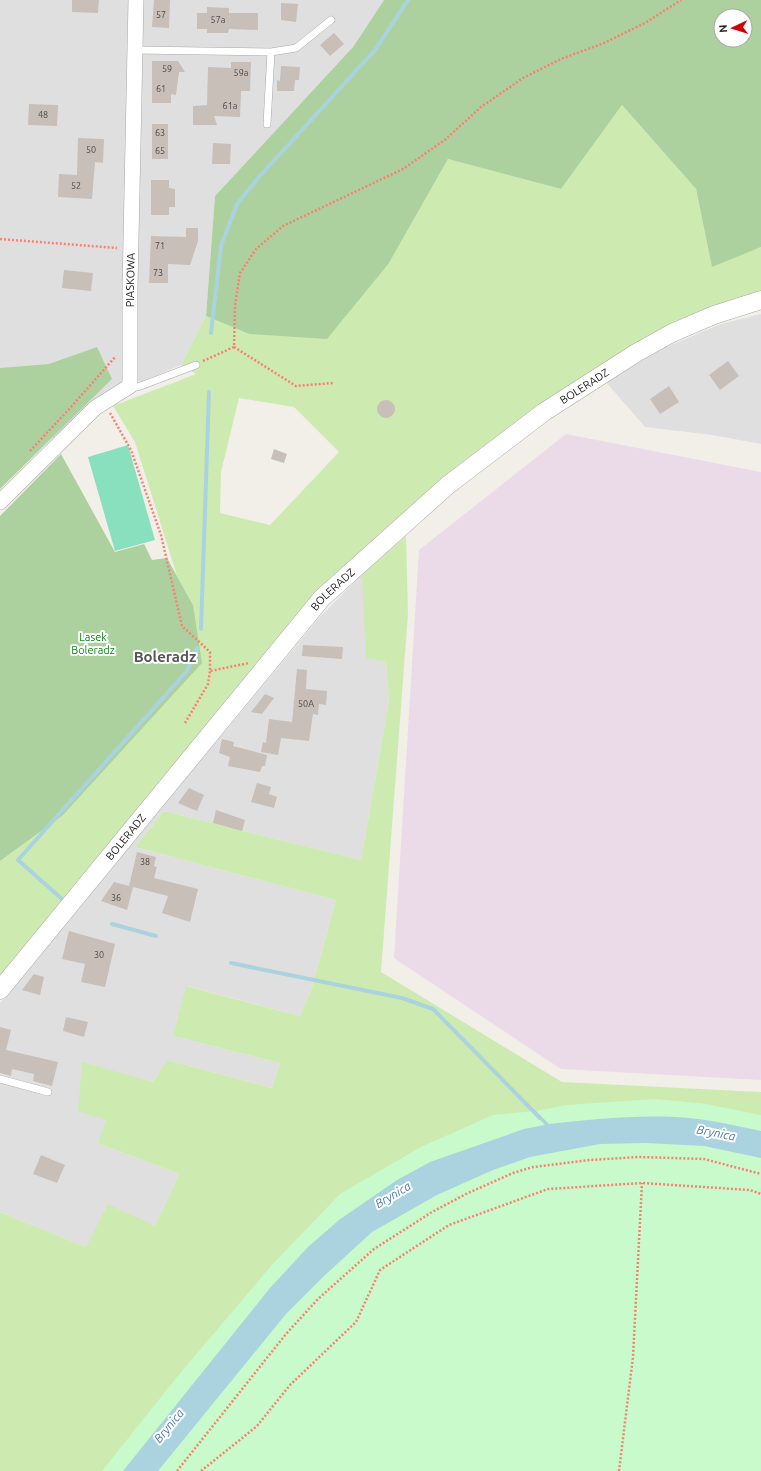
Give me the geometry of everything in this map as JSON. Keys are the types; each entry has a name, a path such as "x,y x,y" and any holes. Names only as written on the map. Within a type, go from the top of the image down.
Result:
{"street":[{"name":"PIASKOWA","path":"130,386 136,0"},
{"name":"BOLERADZ","path":"0,990 322,598 448,485 544,412 636,353 672,333 714,315 761,300"},
{"path":"0,502 94,408 130,386"}],"lane":[{"path":"135,50 271,52 296,48 331,20"},
{"path":"267,124 271,52"},
{"path":"130,386 138,387 196,365"},
{"path":"0,1079 48,1092"}],"path":[{"path":"234,347 235,306 240,274 256,248 283,226 403,169 446,139 480,107 523,78 561,59 604,43 645,23 681,0"},
{"path":"0,239 131,248"},
{"path":"28,454 124,346 131,342"},
{"path":"196,365 234,347"},
{"path":"234,347 296,386 333,383"},
{"path":"104,402 131,450 150,503 170,567 172,585 182,626 210,652 208,684 185,723"},
{"path":"210,671 258,662 264,667"},
{"path":"176,1471 281,1340 318,1299 374,1249 432,1212 466,1194 513,1173 533,1167 597,1159 639,1157 704,1159 761,1174"},
{"path":"620,1471 633,1357 642,1184"},
{"path":"201,1471 257,1426 290,1385 356,1322 380,1270 449,1225 548,1189 642,1184 750,1190 761,1194"}],"shaded area":[{"path":"0,0 384,0 353,47 215,196 206,316 181,365 143,381 124,382 54,439 26,401 0,401"},
{"path":"761,314 761,444 712,435 645,427 606,382 664,348 721,324"},
{"path":"566,434 761,472 761,1080 561,1069 394,958 419,550"},
{"path":"362,574 386,662 389,701 361,860 164,811 135,847 336,900 312,987 300,1016 187,986 173,1036 280,1063 272,1088 167,1060 153,1082 98,1143 179,1174 155,1226 86,1247 0,1212 0,1003 319,618"}],"green space":[{"path":"384,0 761,0 761,247 712,267 696,189 622,105 561,189 448,159 389,263 327,339 249,334 206,316 215,196 353,47"},
{"path":"622,105 696,189 712,266 761,247 761,291 675,321 548,400 421,497 307,603 0,977 0,861 62,816 193,605 177,576 135,442 113,406 196,374 181,365 206,316 249,334 389,263 448,159 561,189","holes":["239,398 294,407 339,452 270,525 220,513 221,472"]},
{"path":"97,347 112,379 0,489 0,368 49,364"},
{"path":"128,445 155,540 115,551 88,457"},
{"name":"Lasek Boleradz","path":"61,454 115,552 144,544 152,560 167,558 193,605 202,663 62,816 0,861 0,516"},
{"path":"406,536 408,614 381,972 562,1082 761,1092 761,1117 109,1471 0,1471 0,1212 86,1247 108,1204 155,1226 179,1174 98,1143 106,1120 78,1111 82,1062 153,1082 167,1060 272,1088 280,1063 173,1036 186,986 300,1016 312,987 336,900 135,847 164,811 361,860 389,701 386,662 366,658 362,574"},
{"path":"655,1099 706,1104 761,1115 761,1471 102,1471 177,1377 271,1266 340,1194 421,1147 493,1115 536,1111 567,1105"}],"water":[{"name":"Brynica","path":"539,1114 549,1124 636,1117 689,1118 725,1123 761,1131 761,1158 704,1146 646,1143 600,1144 530,1157 493,1170 437,1195 372,1232 324,1276 286,1314 158,1471 123,1471 270,1288 308,1247 339,1220 397,1180 430,1162 524,1129 545,1125 536,1115"}],"building":[{"path":"72,0 99,0 98,13 72,12"},
{"path":"154,0 170,0 169,28 152,27"},
{"path":"281,3 298,4 296,22 281,20"},
{"path":"207,7 229,8 229,13 258,13 258,30 229,29 228,33 207,33 207,29 197,29 197,13 207,13"},
{"path":"334,33 344,44 330,56 320,45"},
{"path":"152,61 178,61 185,72 179,72 176,95 171,94 171,103 152,103"},
{"path":"231,62 251,62 250,91 241,91 240,117 214,116 217,125 193,125 193,106 207,105 208,67 231,68"},
{"path":"281,66 300,67 299,80 295,80 294,91 277,91 277,80 280,81"},
{"path":"29,104 58,105 57,126 28,125"},
{"path":"152,124 168,124 168,159 152,159"},
{"path":"78,138 104,139 103,163 95,162 92,199 58,197 59,174 77,175"},
{"path":"213,143 231,144 230,164 212,164"},
{"path":"151,180 169,180 169,188 175,189 175,207 169,207 169,215 151,215"},
{"path":"186,228 198,228 198,241 190,265 168,264 168,283 149,283 151,236 186,237"},
{"path":"64,270 93,273 91,291 62,288"},
{"path":"728,361 739,376 720,390 709,375"},
{"path":"669,386 679,402 660,414 650,399"},
{"path":"382,400 390,400 395,405 393,416 390,418 382,418 377,413 377,405"},
{"path":"274,449 287,454 284,463 271,459"},
{"path":"303,645 343,647 342,659 302,656"},
{"path":"297,669 307,670 306,689 327,691 326,705 319,704 318,715 313,714 309,741 281,738 278,755 261,752 263,742 266,743 269,719 292,722"},
{"path":"265,694 274,698 262,714 251,712"},
{"path":"222,739 234,742 233,746 267,755 265,766 262,766 260,772 228,766 230,757 219,753"},
{"path":"257,783 271,787 269,794 277,797 274,808 251,802"},
{"path":"189,788 204,795 197,811 178,803"},
{"path":"216,810 245,820 242,831 213,823"},
{"path":"137,852 156,857 154,866 157,867 154,878 198,889 190,922 162,913 168,896 129,886"},
{"path":"114,882 133,887 127,910 101,901"},
{"path":"69,931 115,944 105,987 81,982 85,964 62,959"},
{"path":"34,974 44,977 40,995 22,990"},
{"path":"66,1017 88,1022 84,1037 63,1031"},
{"path":"0,1027 11,1030 6,1050 58,1062 52,1086 33,1081 34,1074 12,1069 11,1076 0,1073"},
{"path":"41,1155 65,1165 57,1183 33,1174"}],"waterway":[{"path":"211,333 221,246 237,204 259,177 375,50 408,0"},
{"path":"201,629 209,392"},
{"path":"62,899 18,860 187,671 197,648"},
{"path":"112,924 156,936"},
{"path":"231,963 402,998 433,1009 540,1118"}],"district":[{"name":"Boleradz","path":"165,657"}]}
